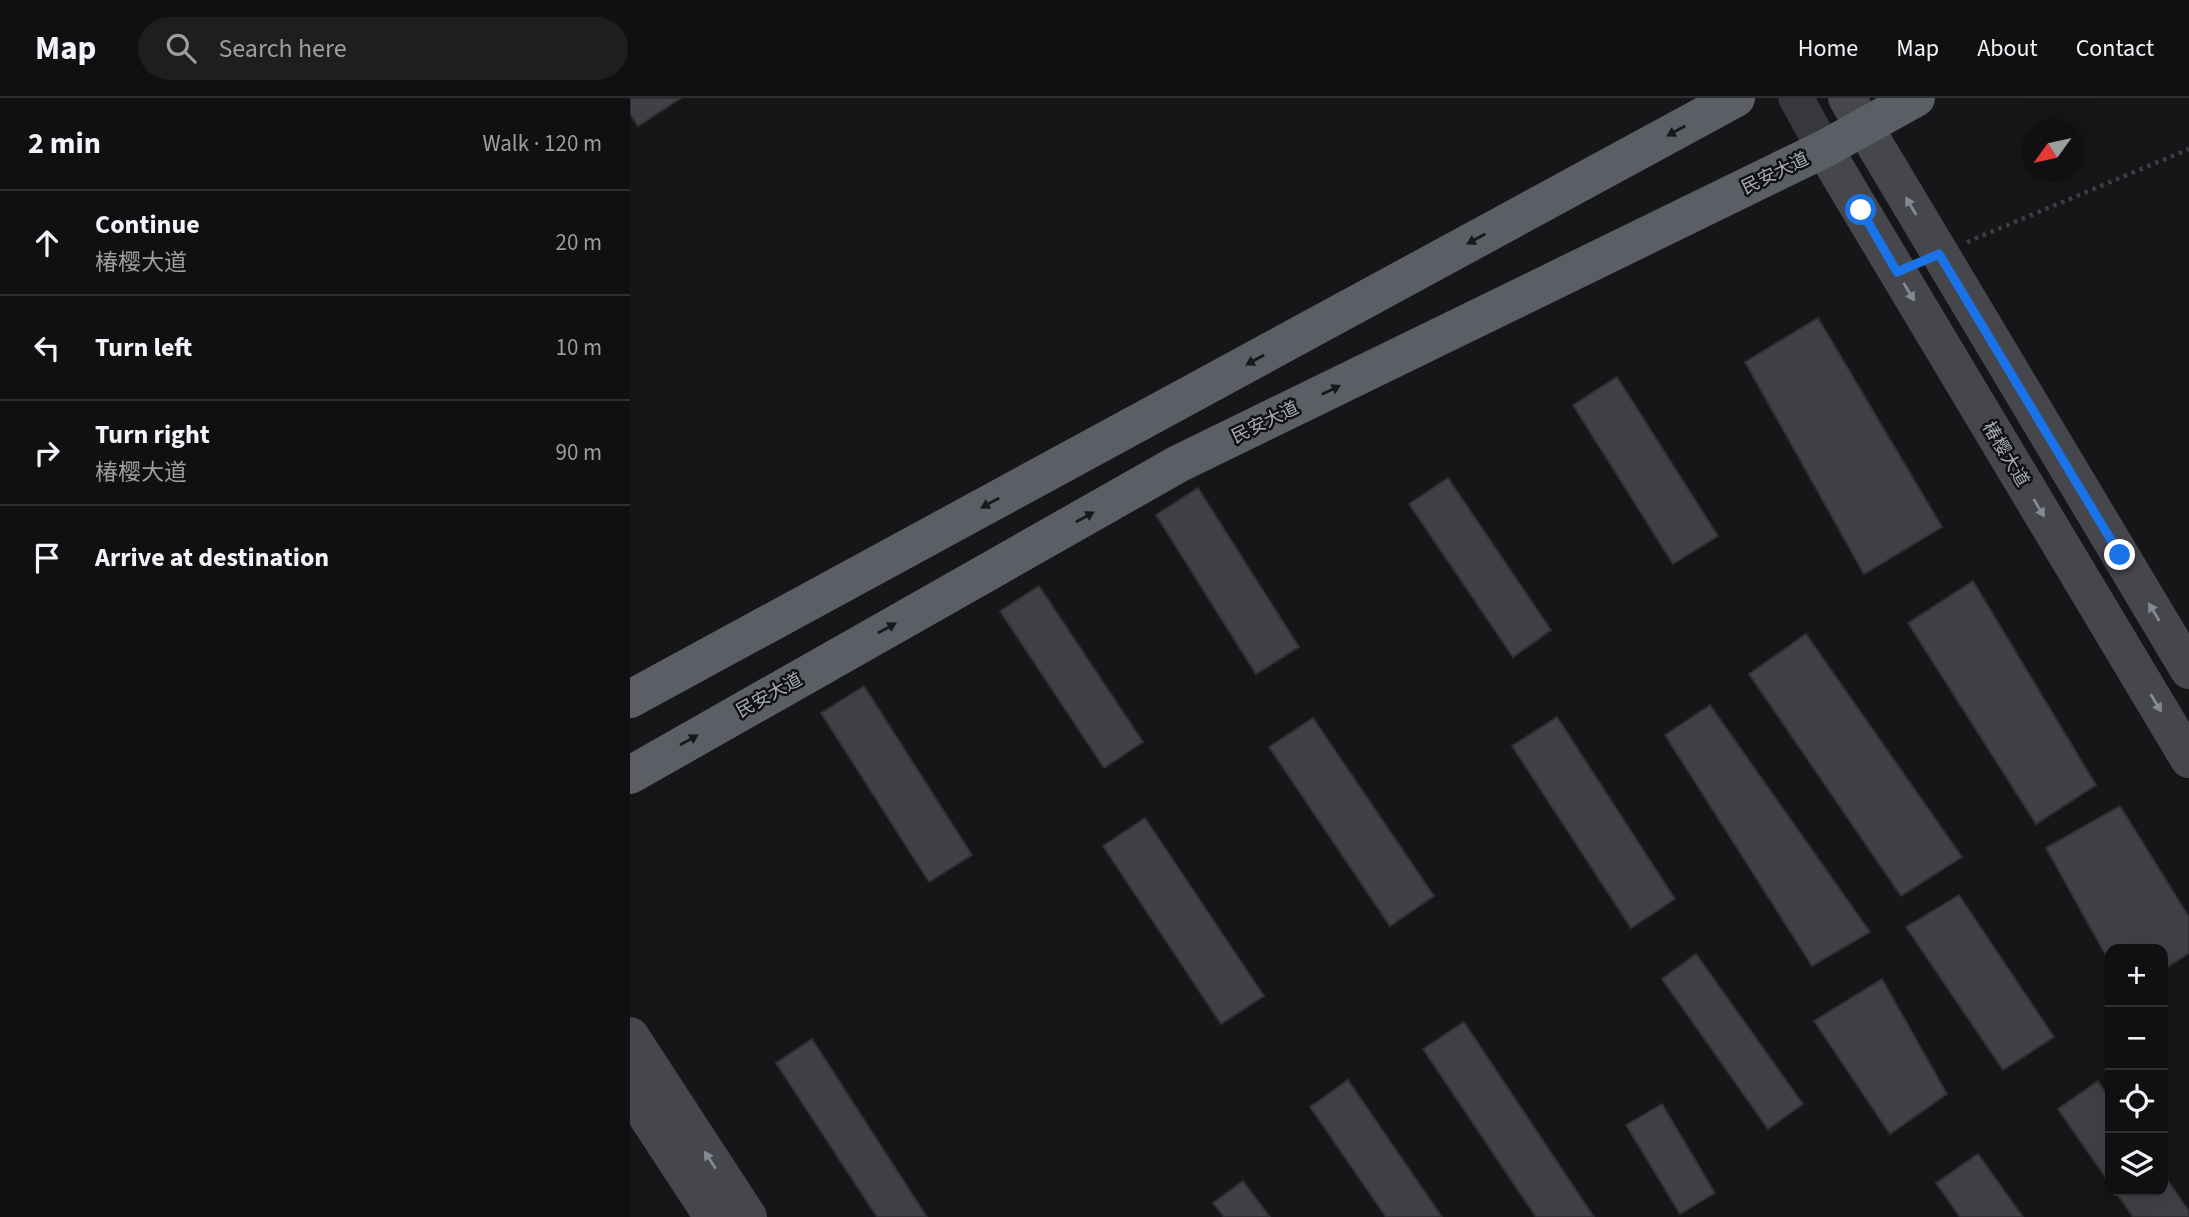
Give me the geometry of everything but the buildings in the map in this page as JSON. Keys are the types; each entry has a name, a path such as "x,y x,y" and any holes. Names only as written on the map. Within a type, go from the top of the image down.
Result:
{"highway":[{"path":"630,699 1736,98"},
{"name":"民安大道","path":"630,775 1178,464 1824,149 1856,112 1916,98"}],"main road":[{"path":"1856,112 2189,670"},
{"name":"椿樱大道","path":"1824,149 2189,759"},
{"path":"630,1037 748,1217"},
{"path":"630,1090 713,1217"}],"street":[{"path":"1796,98 1824,149"}],"path":[{"path":"1939,254 2189,149"}],"route":[{"path":"1861,210 1897,272 1939,254 2120,555"}]}
